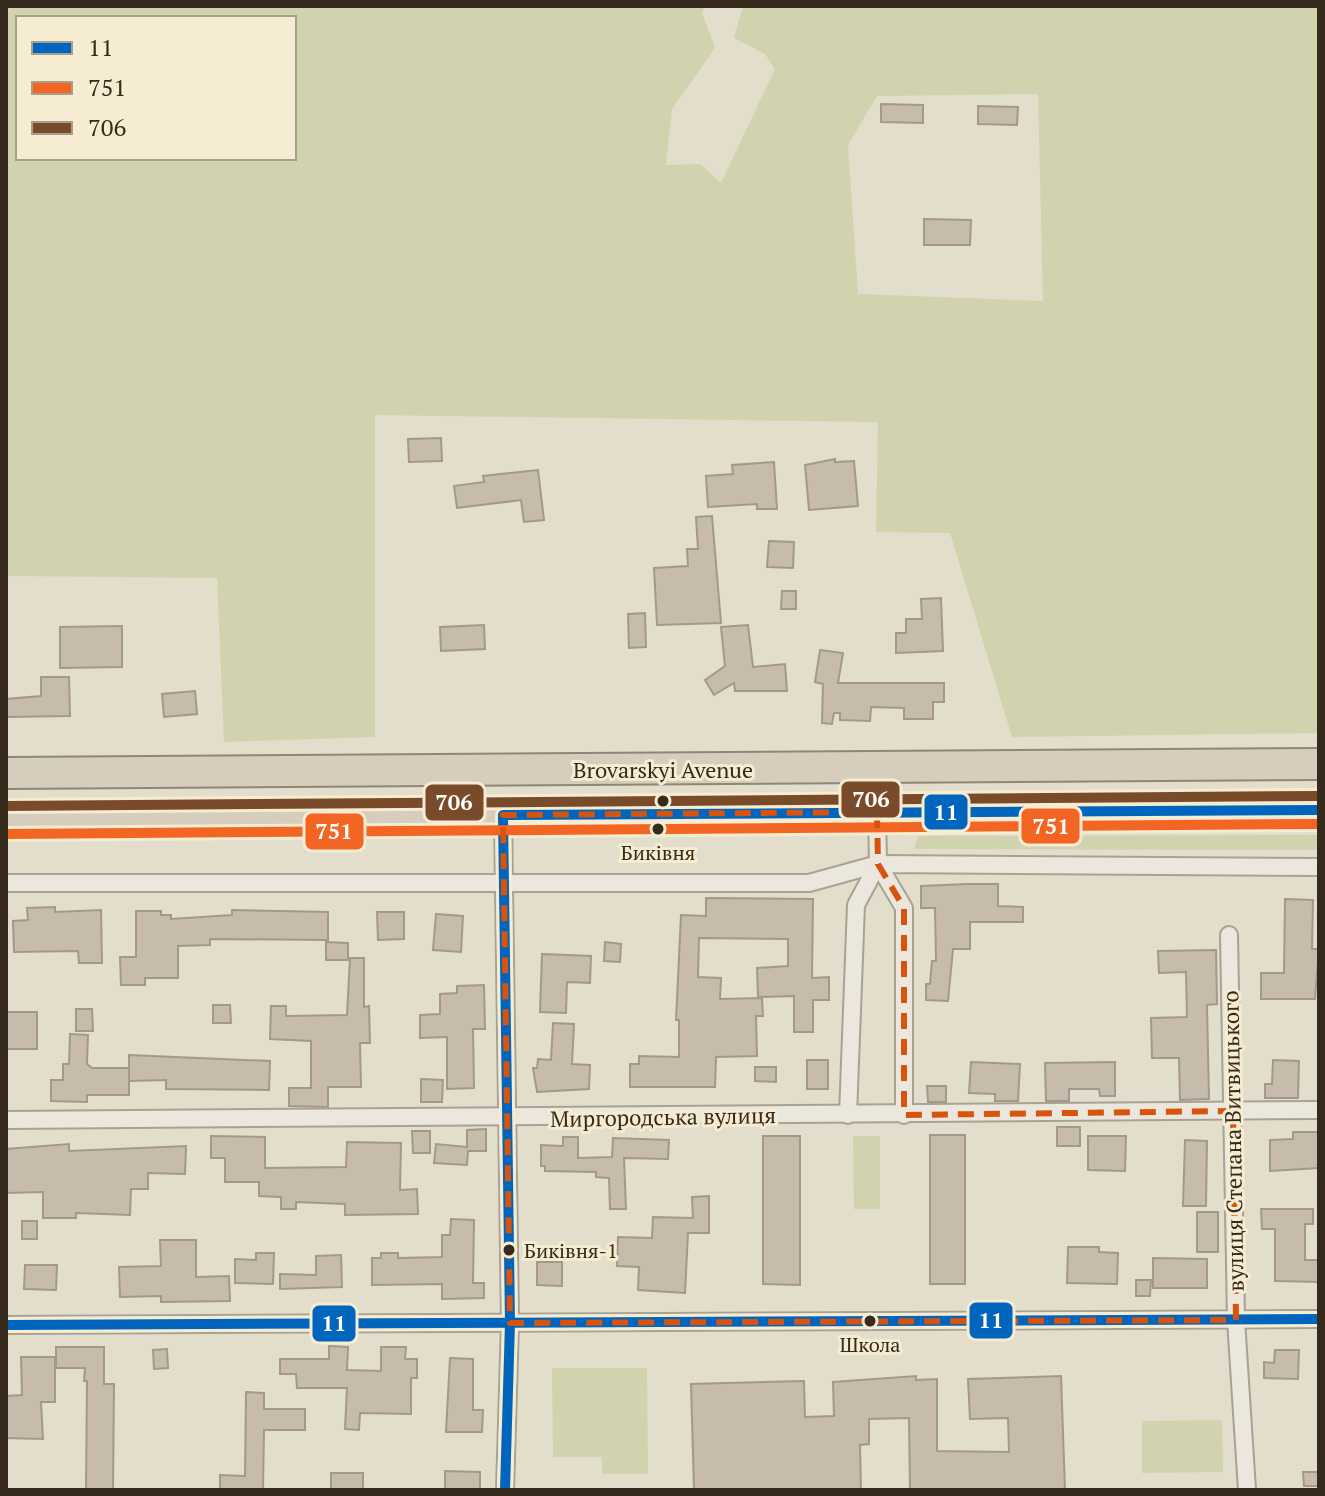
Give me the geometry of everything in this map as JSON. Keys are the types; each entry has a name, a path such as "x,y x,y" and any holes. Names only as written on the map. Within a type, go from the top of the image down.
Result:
{"highway":[{"name":"Brovarskyi Avenue","path":"6,773 1319,764"},
{"name":"Brovarskyi Avenue","path":"6,820 1319,810"}],"street":[{"path":"848,1115 856,905 878,864 877,812"},
{"path":"503,815 510,1323 505,1490"},
{"path":"878,864 904,908 904,1115"},
{"path":"6,883 809,883 878,864 1319,867"},
{"name":"вулиця Степана Витвицького","path":"1229,935 1236,1320 1247,1490"},
{"name":"Миргородська вулиця","path":"6,1120 507,1119 1319,1110"},
{"path":"6,1325 1319,1319"}],"highlighted area":[{"path":"877,812 878,864 904,908 904,1115 1233,1111 1236,1320 510,1323 503,815"}],"green space":[{"path":"6,6 705,6 702,13 715,48 672,109 666,165 700,164 721,183 775,69 765,54 734,38 743,6 1319,6 1319,733 1012,737 950,533 876,532 878,422 375,415 375,737 224,742 217,578 6,576","holes":["1038,94 1043,301 858,294 848,145 877,96"]},
{"path":"1319,835 1319,850 914,849 918,836"},
{"path":"853,1136 880,1136 880,1209 854,1209"},
{"path":"552,1368 647,1368 648,1474 602,1474 602,1457 553,1457"},
{"path":"1222,1420 1223,1472 1142,1473 1142,1421"}],"building":[{"path":"881,104 923,105 923,123 881,122"},
{"path":"978,106 1018,107 1017,125 978,124"},
{"path":"924,219 971,220 970,245 924,245"},
{"path":"441,438 442,461 409,462 408,439"},
{"path":"835,459 835,462 854,461 858,506 809,510 805,465"},
{"path":"774,462 777,509 757,509 757,504 708,507 706,476 733,474 732,465"},
{"path":"538,470 544,520 524,522 521,500 457,508 454,486 484,482 483,476"},
{"path":"712,516 721,623 657,625 654,568 688,566 687,549 698,549 696,517"},
{"path":"769,541 794,542 793,568 767,567"},
{"path":"782,591 796,591 796,609 781,609"},
{"path":"941,598 943,651 896,653 896,633 906,633 906,619 922,619 921,599"},
{"path":"645,613 646,647 629,648 628,614"},
{"path":"484,625 485,649 441,651 440,627"},
{"path":"748,625 753,667 785,664 787,691 735,691 734,683 714,695 705,680 725,666 721,627"},
{"path":"122,626 122,667 60,668 60,627"},
{"path":"820,650 843,653 838,683 944,683 944,702 933,702 933,719 904,719 904,708 871,707 870,721 840,720 840,713 834,713 832,724 822,723 823,684 815,682"},
{"path":"41,677 69,677 70,716 6,717 6,699 41,696"},
{"path":"195,691 197,714 164,717 162,694"},
{"path":"998,884 998,906 1023,907 1023,922 970,922 970,949 953,949 948,1001 926,1000 926,984 930,984 932,961 936,961 935,908 921,908 921,886"},
{"path":"706,898 813,899 812,978 829,977 829,1000 813,1000 813,1032 794,1032 794,996 758,997 757,968 788,966 788,939 699,938 698,977 721,978 720,999 762,998 763,1016 756,1016 757,1056 716,1057 715,1087 630,1087 630,1064 639,1064 639,1056 679,1057 679,1020 676,1020 681,915 706,916"},
{"path":"1285,899 1313,900 1312,949 1319,949 1315,999 1261,999 1261,973 1284,973"},
{"path":"55,907 55,912 101,910 102,963 79,963 78,951 14,952 13,921 28,920 27,908"},
{"path":"232,910 328,912 328,940 210,939 210,945 178,946 178,978 145,978 145,985 121,985 120,957 136,957 136,911 161,911 161,915 171,915 171,919 232,915"},
{"path":"377,912 404,912 404,939 378,940"},
{"path":"436,914 463,916 461,952 433,950"},
{"path":"326,942 348,943 348,960 326,960"},
{"path":"605,942 621,944 620,962 604,961"},
{"path":"1216,950 1217,1004 1207,1005 1209,1099 1180,1100 1179,1058 1152,1058 1151,1018 1187,1017 1186,972 1159,973 1158,951"},
{"path":"542,954 591,956 590,983 567,982 566,1013 540,1012"},
{"path":"350,958 364,958 364,1007 369,1006 370,1043 360,1043 361,1087 328,1087 328,1107 289,1106 289,1088 311,1088 311,1041 270,1039 271,1006 286,1006 286,1016 347,1015"},
{"path":"484,985 485,1029 473,1029 474,1088 447,1089 447,1037 420,1038 420,1015 440,1014 440,994 457,993 457,986"},
{"path":"213,1005 230,1005 231,1023 213,1023"},
{"path":"76,1009 92,1009 93,1031 76,1031"},
{"path":"6,1012 37,1012 37,1049 6,1049"},
{"path":"553,1023 574,1024 572,1064 590,1065 589,1089 537,1092 533,1068 537,1068 538,1059 551,1060"},
{"path":"70,1034 88,1035 87,1064 92,1068 129,1068 129,1095 87,1095 87,1102 51,1101 51,1080 63,1080 63,1064 69,1064"},
{"path":"129,1055 270,1061 269,1090 166,1089 166,1080 129,1081"},
{"path":"807,1060 828,1060 828,1089 807,1089"},
{"path":"1273,1060 1299,1061 1298,1098 1265,1098 1265,1084 1272,1084"},
{"path":"971,1062 1020,1064 1018,1101 995,1101 995,1094 969,1093"},
{"path":"1115,1062 1115,1096 1100,1096 1099,1089 1069,1089 1069,1101 1046,1101 1045,1063"},
{"path":"755,1067 776,1067 776,1082 755,1081"},
{"path":"421,1079 443,1080 442,1102 421,1102"},
{"path":"927,1086 946,1086 946,1102 928,1102"},
{"path":"1057,1127 1080,1127 1080,1146 1057,1146"},
{"path":"486,1129 486,1151 468,1151 467,1165 434,1163 436,1144 467,1147 467,1130"},
{"path":"412,1131 430,1131 430,1153 413,1153"},
{"path":"1293,1132 1319,1132 1319,1168 1270,1171 1270,1140 1293,1139"},
{"path":"930,1135 965,1135 965,1284 930,1284"},
{"path":"211,1136 265,1137 265,1168 346,1167 347,1142 401,1143 400,1190 417,1189 418,1214 345,1215 345,1204 296,1202 296,1209 281,1209 281,1197 259,1196 259,1182 225,1182 225,1158 211,1158"},
{"path":"763,1136 800,1136 800,1285 763,1284"},
{"path":"1088,1136 1126,1136 1125,1171 1088,1170"},
{"path":"563,1137 578,1137 578,1158 612,1157 613,1138 669,1140 668,1159 624,1158 626,1209 610,1209 609,1178 596,1177 596,1172 545,1171 545,1166 541,1166 541,1145 563,1146"},
{"path":"1185,1140 1207,1141 1206,1206 1183,1206"},
{"path":"69,1144 69,1151 186,1146 185,1174 148,1173 148,1189 131,1189 130,1215 76,1213 76,1218 43,1218 43,1192 6,1193 6,1149"},
{"path":"709,1196 709,1233 688,1233 685,1293 638,1290 639,1267 617,1266 618,1237 652,1238 653,1217 693,1218 692,1197"},
{"path":"1261,1209 1313,1209 1313,1224 1305,1224 1305,1260 1319,1260 1319,1282 1275,1281 1275,1229 1262,1229"},
{"path":"1197,1212 1218,1212 1218,1252 1197,1252"},
{"path":"451,1219 474,1220 473,1283 484,1283 484,1298 442,1299 442,1284 372,1285 372,1258 381,1258 381,1253 398,1253 398,1258 442,1257 442,1235 450,1235"},
{"path":"22,1221 37,1221 37,1239 22,1239"},
{"path":"160,1240 196,1240 196,1277 229,1276 230,1301 161,1302 161,1296 120,1297 119,1267 161,1266"},
{"path":"1068,1247 1099,1247 1099,1252 1118,1253 1117,1284 1067,1283"},
{"path":"256,1253 274,1253 273,1284 235,1283 235,1259 256,1260"},
{"path":"341,1255 342,1287 280,1289 280,1274 316,1275 316,1256"},
{"path":"1153,1258 1207,1259 1207,1288 1153,1288"},
{"path":"537,1262 562,1262 562,1286 537,1285"},
{"path":"25,1265 57,1265 56,1290 24,1289"},
{"path":"1136,1280 1151,1280 1150,1296 1136,1296"},
{"path":"329,1346 348,1347 347,1370 381,1371 381,1347 406,1347 405,1359 417,1359 417,1378 411,1378 411,1414 360,1413 359,1430 345,1429 347,1388 297,1388 296,1374 280,1374 280,1359 329,1359"},
{"path":"56,1347 104,1347 104,1384 114,1384 113,1490 86,1490 85,1368 56,1368"},
{"path":"167,1349 168,1368 154,1369 153,1350"},
{"path":"1275,1350 1299,1350 1298,1379 1264,1378 1264,1362 1274,1363"},
{"path":"21,1357 55,1357 55,1402 41,1402 43,1439 6,1438 6,1396 22,1395"},
{"path":"450,1358 473,1359 473,1410 483,1410 482,1432 446,1432"},
{"path":"916,1376 916,1380 937,1379 937,1451 1009,1452 1008,1418 970,1419 968,1379 1061,1376 1065,1490 910,1490 909,1418 869,1419 869,1444 860,1445 861,1490 694,1490 691,1384 804,1381 805,1417 834,1416 833,1382"},
{"path":"246,1392 264,1393 264,1409 305,1409 305,1430 264,1430 263,1490 220,1490 220,1475 245,1476"},
{"path":"445,1471 480,1472 480,1490 445,1490"},
{"path":"1303,1472 1319,1472 1319,1486 1304,1486"},
{"path":"331,1473 363,1473 363,1490 331,1490"}],"transit line":[{"name":"706","path":"6,806 1319,796"},
{"name":"11","path":"505,1490 510,1323 503,815 1319,810"},
{"name":"751","path":"6,834 1319,824"},
{"name":"11","path":"6,1325 1319,1319"}],"place":[{"name":"Бикiвня","path":"658,829"},
{"name":"Бикiвня-1","path":"509,1250"},
{"name":"Школа","path":"870,1321"}]}
